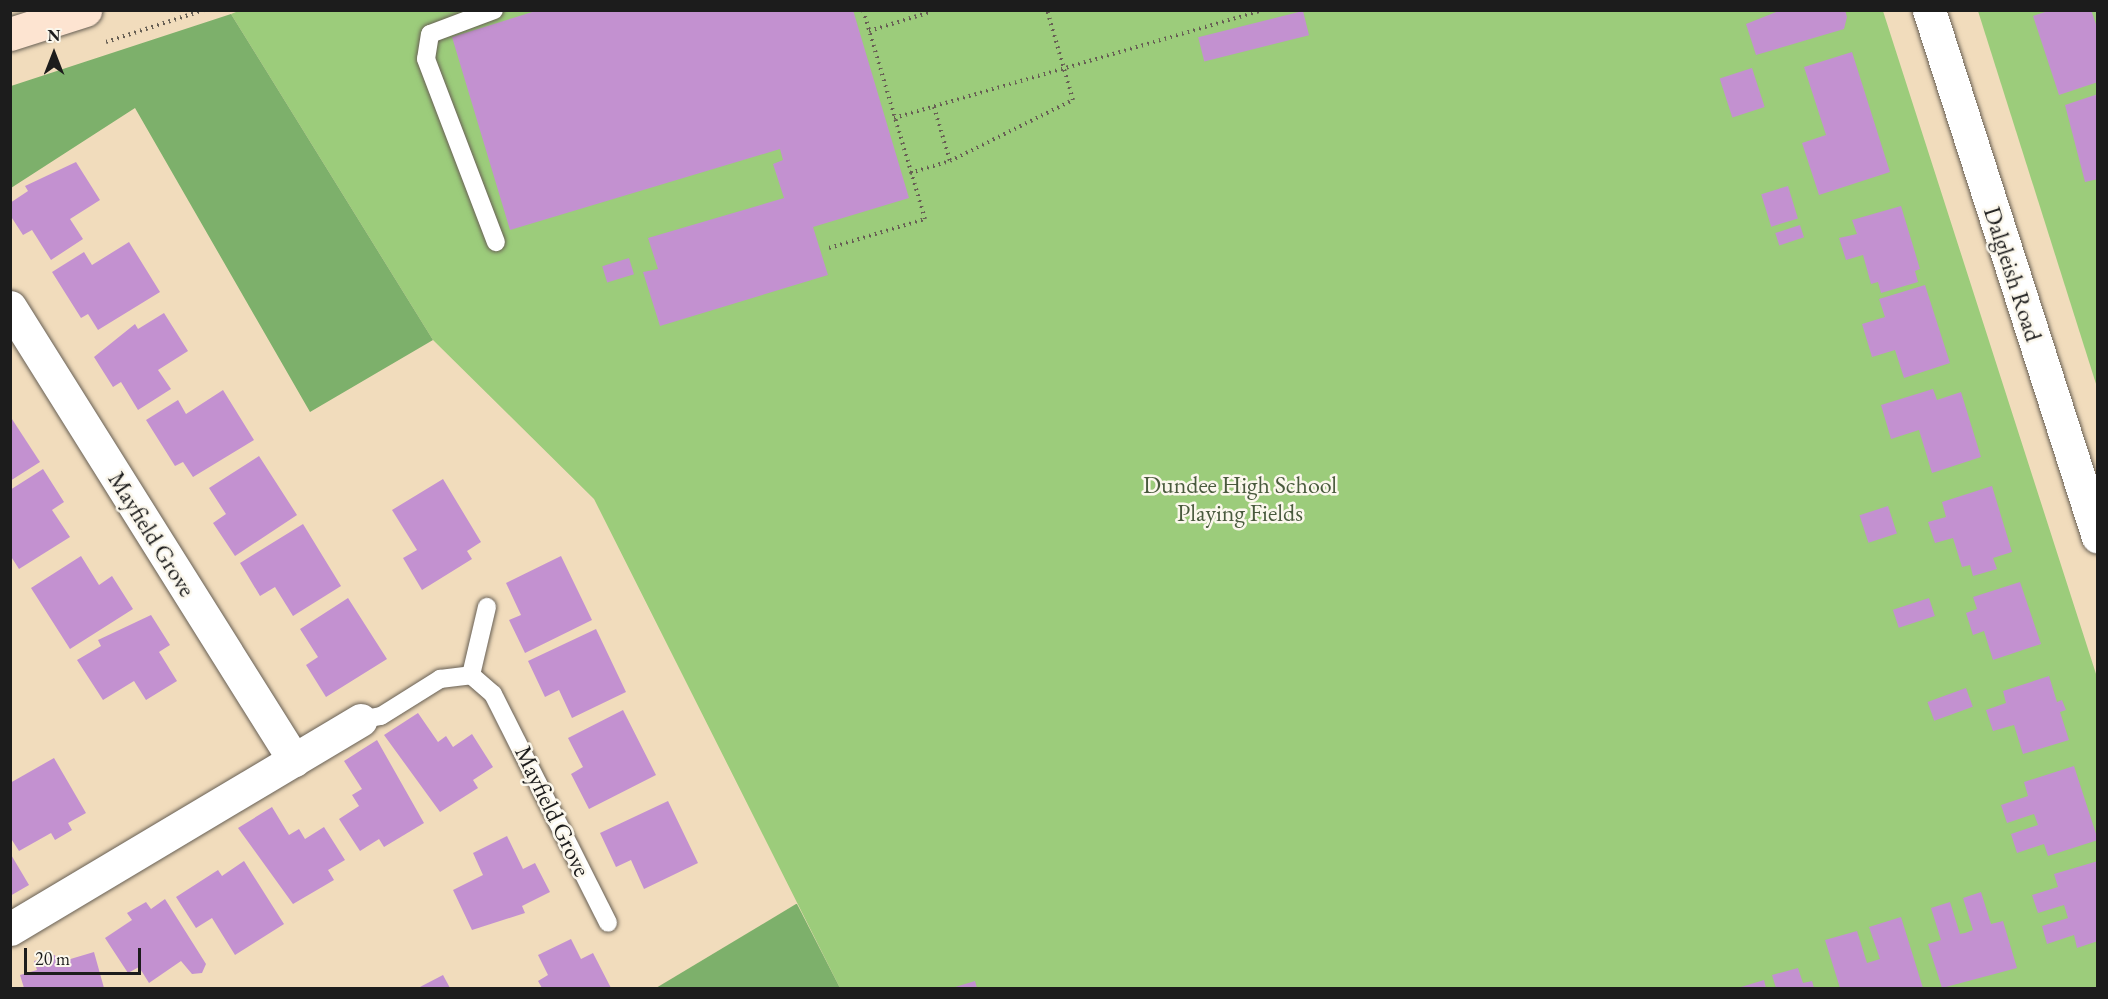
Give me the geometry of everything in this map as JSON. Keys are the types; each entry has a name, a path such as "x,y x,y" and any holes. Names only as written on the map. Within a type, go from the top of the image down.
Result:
{"main road":[{"path":"10,34 85,10"}],"street":[{"name":"Dalgleish Road","path":"1929,10 2087,469 2097,537"},
{"name":"Mayfield Grove","path":"10,307 294,760"},
{"path":"10,929 360,720"}],"lane":[{"path":"495,10 430,34 426,59 496,242"},
{"path":"360,720 381,716 440,679 471,675 487,607"},
{"name":"Mayfield Grove","path":"471,675 493,694 516,734 608,923"}],"path":[{"path":"830,248 925,219 862,10"},
{"path":"910,173 950,161 1073,100 1047,10"},
{"path":"894,118 1264,10"},
{"path":"869,31 930,12"},
{"path":"934,107 950,161"}],"green space":[{"name":"Dundee High School Playing Fields","path":"241,10 1883,11 2097,677 2097,988 840,988 594,499 433,340 231,14"},
{"path":"1978,11 2097,11 2097,387"},
{"path":"231,14 433,340 310,412 135,108 11,188 11,86"},
{"path":"796,904 840,988 656,988"}],"building":[{"path":"539,10 853,10 909,198 813,227 828,275 660,326 643,272 658,269 648,238 784,198 773,164 783,160 780,149 510,230 452,37"},
{"path":"1781,10 1845,10 1847,17 1844,29 1756,55 1746,24"},
{"path":"2051,10 2091,10 2098,30 2098,82 2059,95 2033,16"},
{"path":"1303,11 1309,35 1204,61 1198,37"},
{"path":"1852,52 1890,172 1819,195 1802,143 1826,135 1804,67"},
{"path":"1752,68 1765,107 1732,117 1720,79"},
{"path":"2098,94 2098,179 2085,182 2065,105"},
{"path":"76,162 100,200 70,219 83,239 51,260 32,230 23,235 10,215 10,203 28,191 25,186"},
{"path":"1788,186 1798,219 1771,227 1761,194"},
{"path":"1901,206 1920,269 1915,271 1918,282 1881,293 1878,282 1871,284 1863,255 1846,260 1839,238 1857,234 1852,220"},
{"path":"1800,225 1804,237 1779,245 1775,233"},
{"path":"129,242 160,292 98,330 88,314 81,318 52,272 84,252 92,265"},
{"path":"629,258 634,274 607,282 602,266"},
{"path":"1925,285 1950,363 1904,378 1895,350 1872,357 1862,324 1885,317 1879,299"},
{"path":"164,313 188,351 158,370 171,389 138,410 121,382 113,387 94,357 135,324 138,329"},
{"path":"1933,389 1937,400 1961,392 1981,457 1932,473 1919,430 1891,439 1881,405"},
{"path":"223,390 254,440 193,477 183,462 175,466 146,420 178,400 186,414"},
{"path":"10,416 40,462 10,481"},
{"path":"259,456 297,515 235,556 213,523 226,514 209,488"},
{"path":"43,469 64,502 52,510 70,537 19,569 10,555 10,490"},
{"path":"443,479 481,542 467,551 472,559 422,590 403,558 417,550 392,510"},
{"path":"1992,486 2012,552 1993,558 1997,569 1973,576 1970,565 1962,567 1953,538 1935,543 1928,522 1946,517 1942,502"},
{"path":"1888,506 1897,534 1868,543 1859,515"},
{"path":"303,524 341,586 293,616 275,587 260,596 240,563"},
{"path":"81,556 99,585 112,576 133,609 70,649 31,588"},
{"path":"561,556 592,620 525,653 509,620 521,615 506,583"},
{"path":"2020,582 2041,644 1993,660 1984,631 1973,635 1966,613 1977,609 1973,597"},
{"path":"348,598 387,659 326,697 306,665 318,657 300,629"},
{"path":"1929,598 1935,616 1899,628 1893,610"},
{"path":"151,615 170,645 159,652 177,681 146,700 134,681 103,700 77,660 101,646 98,640"},
{"path":"596,629 626,692 572,718 559,690 545,697 528,661"},
{"path":"2049,676 2057,702 2062,700 2066,710 2060,712 2069,740 2023,754 2014,725 1993,731 1986,710 2006,703 2003,691"},
{"path":"1966,688 1973,707 1934,721 1927,702"},
{"path":"623,710 656,775 589,809 571,774 583,767 568,738"},
{"path":"418,713 438,742 446,736 453,747 472,734 493,767 473,780 478,788 440,812 384,735"},
{"path":"377,740 424,823 384,847 379,839 360,851 339,819 359,806 352,795 362,789 344,761"},
{"path":"54,758 86,813 68,823 72,830 55,840 51,833 19,851 10,837 10,783"},
{"path":"2074,766 2098,840 2048,856 2044,844 2017,853 2011,834 2038,825 2034,814 2007,823 2001,805 2028,796 2024,782"},
{"path":"668,801 698,863 644,889 631,860 616,867 600,833"},
{"path":"272,807 289,835 299,829 305,839 324,827 345,860 328,870 334,880 293,904 238,828"},
{"path":"507,836 523,869 535,863 550,892 522,906 525,913 472,930 453,890 483,875 473,853"},
{"path":"10,853 29,885 10,896"},
{"path":"244,861 284,924 235,955 212,918 196,928 176,897 218,870 222,876"},
{"path":"2098,861 2098,941 2077,948 2074,935 2047,944 2042,926 2068,918 2064,905 2038,913 2032,895 2058,887 2054,874"},
{"path":"1981,892 1991,924 2003,921 2017,968 1942,988 1928,944 1941,940 1931,908 1950,902 1960,934 1965,933 1973,930 1963,898"},
{"path":"165,899 206,964 202,973 192,974 181,961 149,983 139,967 128,973 105,938 132,920 127,913 146,902 151,909"},
{"path":"1901,917 1923,988 1840,988 1825,940 1857,931 1867,963 1880,959 1869,927"},
{"path":"571,939 581,959 593,953 611,988 542,988 538,981 548,975 538,955"},
{"path":"94,952 104,988 24,988 20,975 37,970 34,961 55,955 57,963"},
{"path":"1798,968 1803,983 1812,981 1814,988 1776,988 1772,975"},
{"path":"443,975 450,988 418,988"},
{"path":"1764,980 1766,988 1738,988"},
{"path":"975,981 977,988 952,988"}]}
